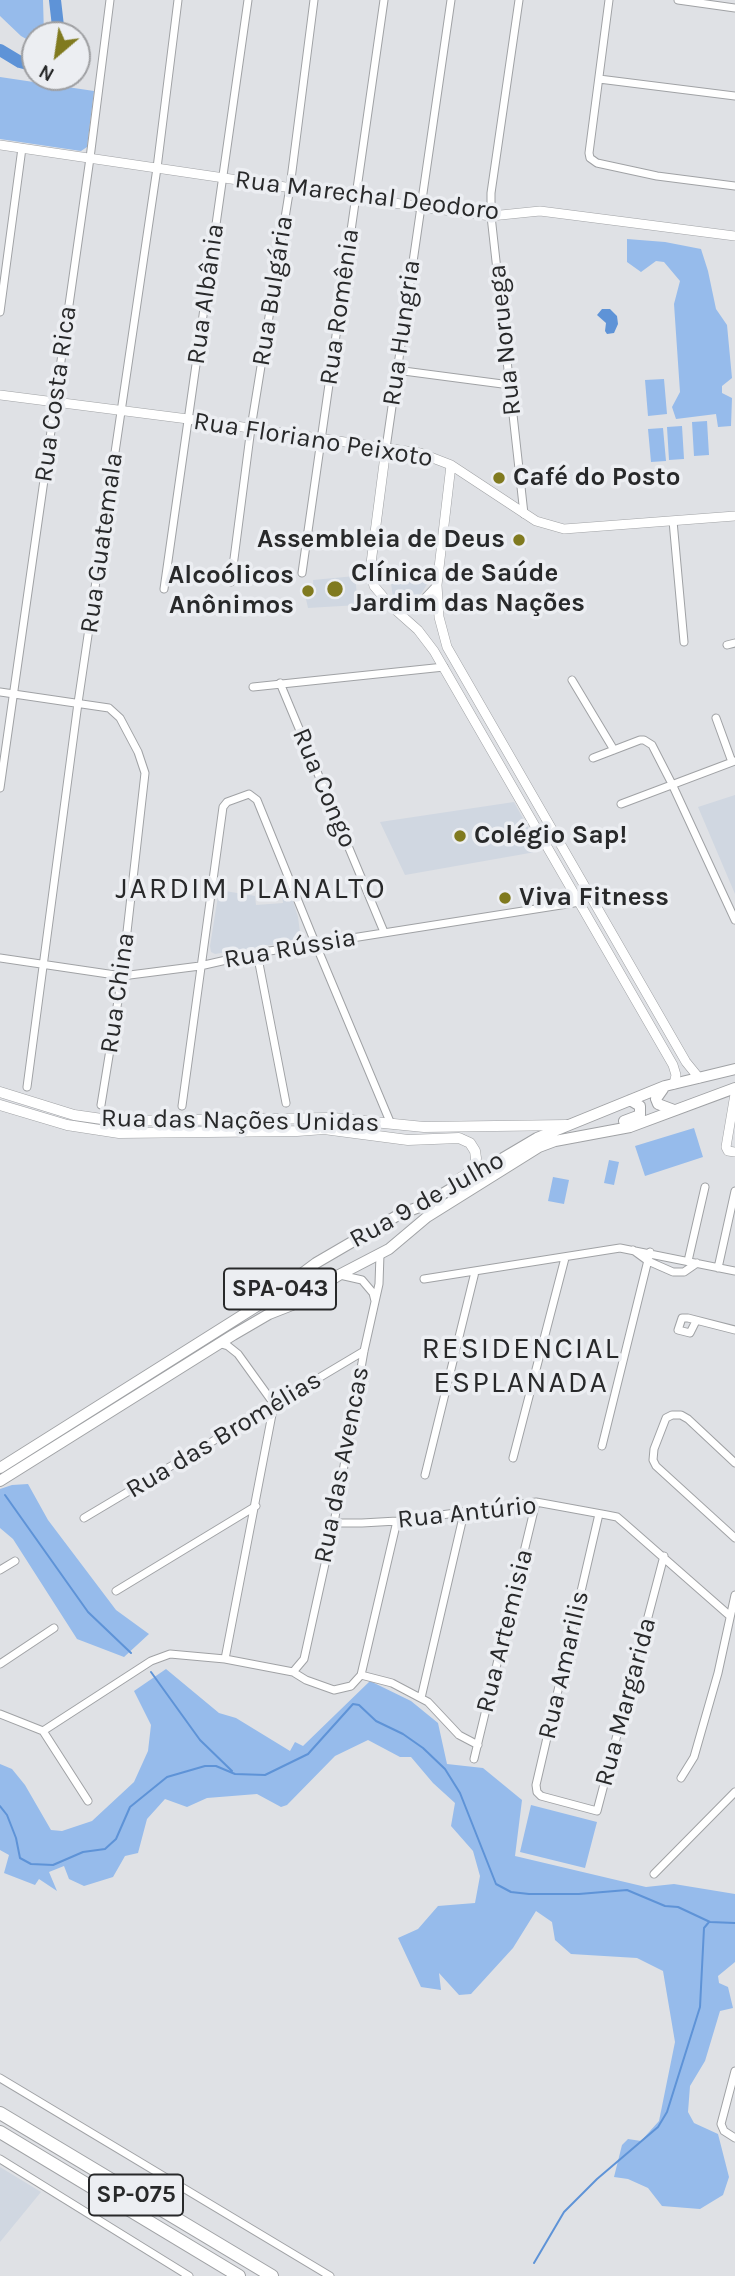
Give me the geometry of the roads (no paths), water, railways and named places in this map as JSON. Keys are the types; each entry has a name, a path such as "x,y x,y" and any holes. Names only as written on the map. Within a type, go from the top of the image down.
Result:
{"highway":[{"path":"0,2103 68,2154"},
{"name":"SP-075","path":"0,2113 272,2276"},
{"name":"SP-075","path":"0,2132 239,2276"}],"main road":[{"name":"Rua 9 de Julho","path":"0,1468 265,1301 316,1263 400,1214 422,1206 537,1138 670,1085 735,1069"},
{"path":"690,1105 702,1094 704,1088 699,1078"},
{"path":"670,1085 656,1100 660,1106 674,1110"},
{"name":"Rua 9 de Julho","path":"0,1481 218,1343 389,1249 427,1217 539,1147 555,1140 630,1127 735,1087"},
{"name":"Rua das Nações Unidas","path":"0,1092 55,1110 116,1121 333,1118 424,1127 567,1125"},
{"path":"555,1140 566,1133 636,1118 640,1115 640,1107 630,1100"},
{"name":"Rua das Nações Unidas","path":"0,1105 68,1125 118,1133 324,1129 408,1140 465,1140 475,1151 475,1168 438,1195"},
{"path":"367,1233 376,1242 380,1254"},
{"path":"316,1263 313,1272 315,1279 328,1282"}],"street":[{"name":"Rua Costa Rica","path":"0,788 2,757 90,158 110,0"},
{"name":"Rua Guatemala","path":"27,1087 78,703 157,168 178,0"},
{"name":"Rua Albânia","path":"163,589 248,0"},
{"name":"Rua Bulgária","path":"231,582 251,428 290,187 314,0"},
{"name":"Rua Romênia","path":"302,573 384,0"},
{"name":"Rua Hungria","path":"451,0 370,572 374,586 426,639 524,805"},
{"name":"Rua Noruega","path":"519,0 491,193 491,216 524,514"},
{"path":"609,0 589,153 593,162 657,176 735,186"},
{"path":"678,0 735,8"},
{"path":"599,79 735,96"},
{"name":"Rua Marechal Deodoro","path":"0,145 491,216 540,211 735,236"},
{"path":"0,312 22,148"},
{"path":"397,370 510,385"},
{"name":"Rua Floriano Peixoto","path":"0,395 420,453 451,465 524,514 544,524 564,529 735,516"},
{"path":"451,465 437,585 439,617 447,646 686,1062 699,1078"},
{"path":"673,521 684,642"},
{"path":"391,606 406,607 420,603 426,600 437,585"},
{"path":"253,687 444,667"},
{"path":"572,680 614,750"},
{"name":"Rua Congo","path":"280,683 384,932"},
{"name":"Rua China","path":"0,692 109,708 120,718 138,752 145,773 122,976 101,1105"},
{"path":"621,804 733,762 716,718"},
{"path":"593,758 640,740 648,742 672,784 735,920"},
{"path":"492,751 501,755 504,747"},
{"path":"506,774 511,767 519,772"},
{"path":"182,1106 223,807 227,802 249,794 257,800 391,1124"},
{"path":"524,805 535,807 567,863 576,870"},
{"path":"524,805 674,1065 676,1075 670,1085"},
{"name":"Rua Rússia","path":"0,958 122,976 200,966 257,953 580,902"},
{"path":"585,911 589,906 596,910 615,946 623,952"},
{"path":"257,953 286,1103"},
{"path":"735,1094 726,1147 728,1151 735,1152"},
{"path":"688,1261 705,1187"},
{"path":"718,1268 735,1191"},
{"path":"629,1248 648,1261 678,1273 697,1263"},
{"path":"424,1279 629,1248 735,1271"},
{"path":"602,1446 650,1252"},
{"name":"Rua das Avencas","path":"293,1672 304,1659 334,1522 364,1351 376,1304 382,1264 380,1254"},
{"path":"513,1458 565,1258"},
{"path":"425,1475 475,1272"},
{"path":"339,1275 362,1280 373,1293 376,1304"},
{"path":"696,1321 735,1330"},
{"path":"218,1343 228,1346 238,1354 274,1404 225,1659"},
{"name":"Rua das Bromélias","path":"84,1518 364,1351"},
{"path":"735,1463 688,1419 681,1415 666,1418 654,1449 653,1460 665,1476 735,1538"},
{"name":"Rua Antúrio","path":"334,1522 362,1524 397,1521 536,1502 617,1517 730,1616"},
{"name":"Rua Artemisia","path":"474,1759 536,1502"},
{"path":"116,1591 256,1506"},
{"path":"421,1698 464,1513"},
{"name":"Rua Amarilis","path":"560,1802 539,1795 536,1785 599,1514"},
{"path":"43,1731 161,1656 170,1654 225,1659 293,1672 334,1690 351,1686 361,1675 397,1521"},
{"name":"Rua Margarida","path":"560,1802 597,1811 664,1556"},
{"path":"0,1570 15,1561"},
{"path":"681,1778 694,1757 735,1595"},
{"path":"0,1664 54,1628"},
{"path":"361,1675 392,1683 421,1698 463,1738 478,1745"},
{"path":"0,1714 43,1731 88,1801"},
{"path":"654,1874 735,1792"},
{"path":"735,2071 721,2124 724,2131 735,2138"},
{"path":"0,2078 330,2276"},
{"path":"0,2159 189,2276"}],"waterway":[{"path":"55,0 57,21"},
{"path":"0,50 21,62"},
{"path":"5,1495 88,1612 131,1653"},
{"path":"151,1672 200,1740 232,1771"},
{"path":"0,1806 7,1815 16,1838 20,1858 31,1864 53,1865 83,1852 105,1849 116,1839 130,1807 167,1777 205,1766 216,1766 235,1774 265,1775 308,1754 353,1704 359,1705 376,1721 403,1734 423,1748 445,1769 460,1793 496,1884 511,1892 529,1894 627,1890 665,1906 678,1907 710,1922 735,1923"},
{"path":"534,2263 564,2212 597,2179 658,2127 667,2112 700,2007 704,1928 709,1922"}],"place":[{"name":"Café do Posto","path":"499,478"},
{"name":"Assembleia de Deus","path":"519,540"},
{"name":"Clínica de Saúde Jardim das Nações","path":"335,589"},
{"name":"Alcoólicos Anônimos","path":"308,591"},
{"name":"Colégio Sap!","path":"460,836"},
{"name":"Viva Fitness","path":"505,898"}],"district":[{"name":"JARDIM PLANALTO","path":"251,889"},
{"name":"RESIDENCIAL ESPLANADA","path":"521,1366"}]}
